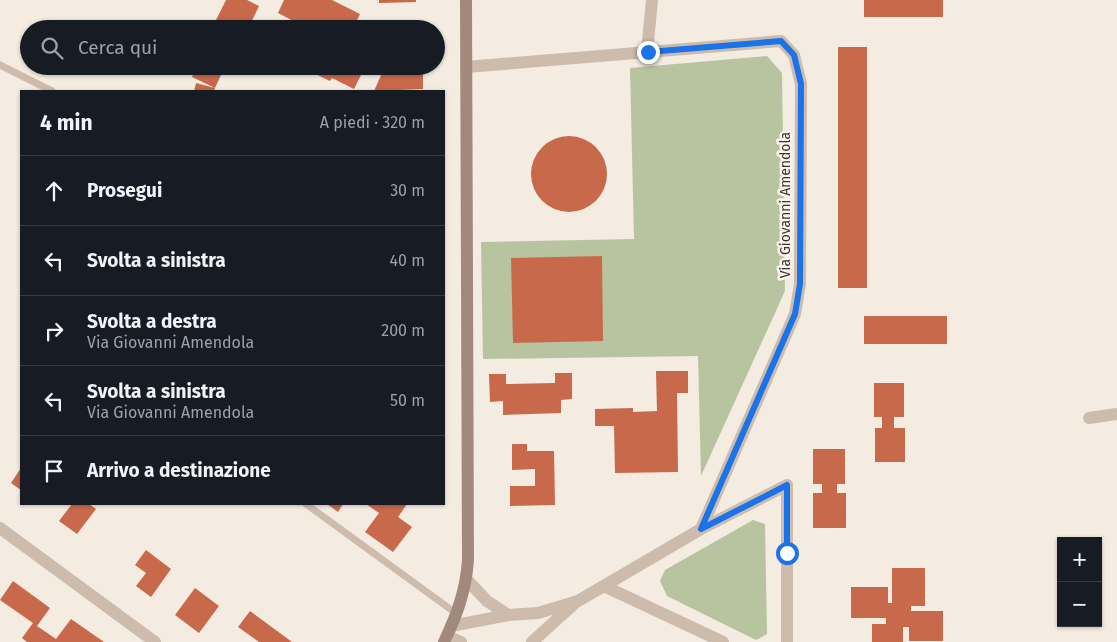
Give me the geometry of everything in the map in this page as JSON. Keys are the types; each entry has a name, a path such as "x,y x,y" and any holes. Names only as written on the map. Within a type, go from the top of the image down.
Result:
{"street":[{"path":"448,635 458,614 466,580 466,0"},
{"path":"648,52 652,0"},
{"name":"Via Giovanni Amendola","path":"466,67 781,41 794,55 801,84 800,284 795,314 701,529"},
{"path":"1089,418 1117,414"},
{"path":"448,635 508,615 538,613 578,601 606,587 701,529 787,485 788,642"},
{"path":"0,528 155,642"},
{"path":"466,580 486,602 508,615"},
{"path":"606,587 723,642"},
{"path":"532,642 578,601"},
{"path":"448,635 461,642"}],"lane":[{"path":"0,65 50,90"},
{"path":"307,505 458,614"}],"green space":[{"path":"767,56 782,73 785,291 701,476 698,356 483,359 481,242 634,239 630,68"},
{"path":"753,520 765,524 767,634 756,640 667,596 660,581 665,570"}],"building":[{"path":"226,0 247,0 259,6 252,20 216,20"},
{"path":"284,0 332,0 360,14 357,20 292,20 278,13"},
{"path":"379,0 416,0 416,2 379,3"},
{"path":"864,0 943,0 943,17 864,17"},
{"path":"838,47 867,47 867,288 838,288"},
{"path":"193,75 221,75 215,88 192,77"},
{"path":"317,75 361,75 354,89 332,78 330,81"},
{"path":"381,75 423,75 423,89 374,90"},
{"path":"196,83 215,88 214,90 194,90"},
{"path":"569,136 584,139 596,147 604,159 607,174 604,189 596,201 584,209 569,212 554,209 542,201 534,189 531,174 534,159 542,147 554,139"},
{"path":"602,256 603,341 513,343 511,258"},
{"path":"864,316 947,316 947,344 864,344"},
{"path":"656,371 688,371 688,393 677,393 678,472 615,473 614,426 595,426 595,409 633,408 633,412 657,411"},
{"path":"555,373 572,373 572,399 561,400 561,413 503,415 503,401 490,402 489,374 506,374 506,384 555,383"},
{"path":"874,383 904,383 904,417 894,417 894,428 905,428 905,462 875,462 875,428 882,428 882,417 874,417"},
{"path":"512,444 527,444 527,451 554,451 555,505 510,506 510,486 535,486 535,469 512,470"},
{"path":"813,449 845,449 845,484 837,484 837,493 846,493 846,528 813,528 813,493 822,493 822,484 813,484"},
{"path":"20,470 20,489 11,483"},
{"path":"71,505 90,505 96,509 77,534 59,521"},
{"path":"328,505 342,505 338,512"},
{"path":"367,505 406,505 398,517 412,527 393,552 365,532 379,513"},
{"path":"146,550 171,569 151,597 136,586 146,573 135,565"},
{"path":"892,568 925,568 925,606 911,606 911,611 943,611 943,641 909,641 909,627 903,627 903,642 872,642 872,624 886,624 886,618 851,618 851,587 888,587 888,603 892,603"},
{"path":"13,581 50,608 37,626 56,639 71,619 104,642 27,642 22,638 33,623 0,600"},
{"path":"195,588 219,606 199,633 175,615"},
{"path":"250,611 292,642 259,642 238,627"}],"route":[{"path":"648,52 781,41 794,55 801,84 800,284 795,314 701,529 787,485 787,553"}]}
